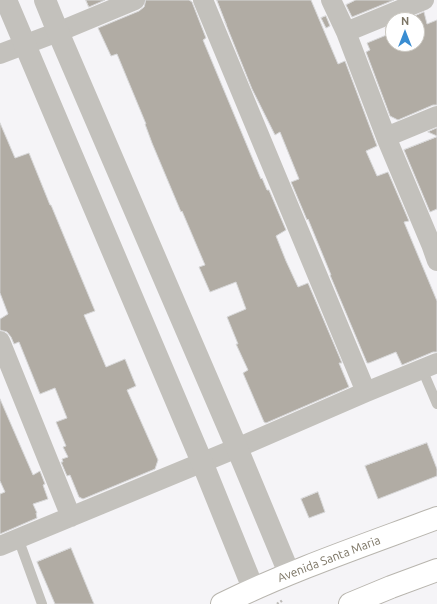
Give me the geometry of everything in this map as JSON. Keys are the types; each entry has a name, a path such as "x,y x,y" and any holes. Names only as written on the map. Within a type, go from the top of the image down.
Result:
{"main road":[{"name":"Avenida Santa Maria","path":"222,604 253,588 437,518"},
{"path":"392,587 417,564 437,556"},
{"path":"350,604 437,570"}],"street":[{"path":"6,0 202,462 253,588"},
{"path":"45,0 237,448 289,574"},
{"path":"0,54 135,0"},
{"path":"204,0 366,392"},
{"path":"331,0 346,32 386,137 435,249"},
{"path":"346,32 424,0"},
{"path":"386,137 437,116"},
{"path":"0,341 71,517"},
{"path":"0,546 237,448 429,366"}],"lane":[{"path":"429,366 436,400"},
{"path":"18,538 42,604"}],"building":[{"path":"86,0 105,0 89,7"},
{"path":"146,0 189,0 192,2 206,38 203,40 261,179 262,178 267,190 269,190 286,230 276,236 286,261 298,287 308,283 342,363 339,363 349,387 266,423 264,422 243,373 248,370 236,344 238,344 227,317 246,309 236,282 210,292 199,267 205,265 152,143 146,124 117,54 111,56 98,28 139,11 144,7"},
{"path":"217,0 311,0 338,64 345,61 377,146 366,151 377,176 388,172 409,221 404,222 437,301 437,352 433,352 402,365 396,352 367,363 308,219 307,220 291,182 299,179 280,132 275,135 252,89"},
{"path":"356,0 394,0 352,17 346,5"},
{"path":"326,16 330,26 326,28 321,18"},
{"path":"425,16 427,24 437,20 437,105 433,105 398,120 390,116 366,52 370,50 367,43 385,36 385,52 425,52"},
{"path":"0,123 15,158 29,153 95,311 84,315 106,367 125,359 136,386 127,390 158,460 155,469 83,499 79,497 70,475 67,476 61,462 63,462 62,459 68,457 63,447 66,446 56,422 67,418 55,388 40,394 19,342 14,344 7,332 0,330 0,319 8,314 0,293"},
{"path":"437,128 437,136 428,132"},
{"path":"437,137 437,209 430,212 404,150"},
{"path":"0,399 33,475 40,471 45,484 43,485 48,499 33,504 37,513 37,518 0,534 0,494 5,492 0,481"},
{"path":"427,443 437,469 437,476 378,499 365,466"},
{"path":"318,492 325,512 309,518 301,499"},
{"path":"71,548 94,604 55,604 37,562"}]}
